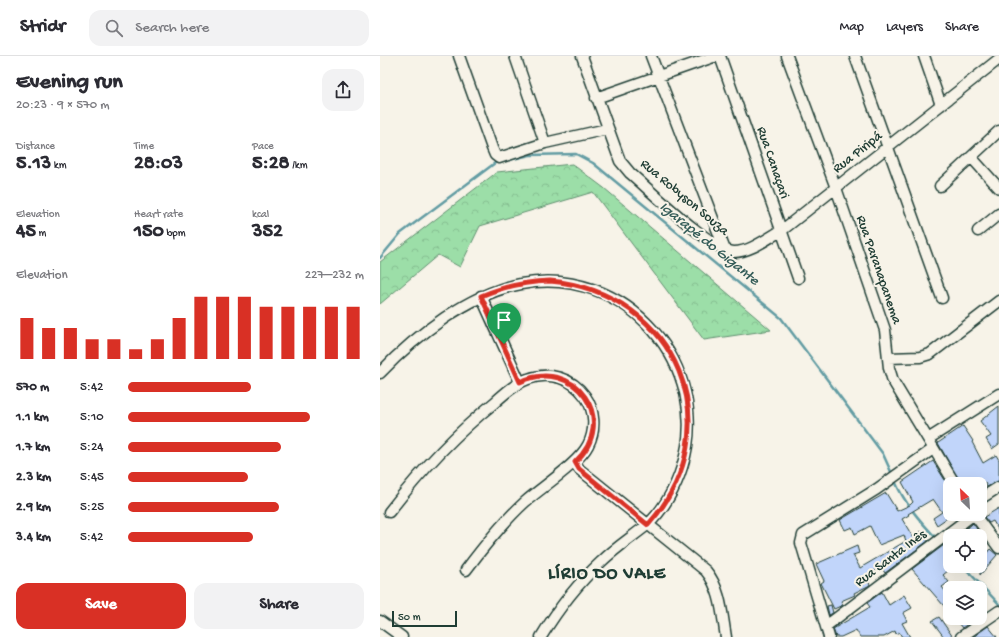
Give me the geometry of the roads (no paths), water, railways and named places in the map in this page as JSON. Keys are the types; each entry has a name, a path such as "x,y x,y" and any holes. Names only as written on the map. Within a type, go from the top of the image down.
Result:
{"street":[{"path":"459,56 495,155 499,158 504,158 546,143 607,128"},
{"path":"516,56 546,143"},
{"name":"Rua Robyson Souza","path":"582,56 620,161 630,173 698,231 725,250"},
{"path":"651,56 725,250"},
{"path":"596,98 716,56"},
{"name":"Rua Canaçari","path":"720,56 798,278"},
{"name":"Rua Paranapanema","path":"787,56 836,188 885,330 889,368 899,394 951,477"},
{"path":"855,56 942,298"},
{"path":"924,56 941,105"},
{"name":"Rua Piripá","path":"725,250 732,252 742,250 781,231 888,148 994,59"},
{"path":"940,186 999,131"},
{"path":"971,157 999,188"},
{"path":"978,231 999,214"},
{"path":"380,373 422,336 481,296 508,286 536,282 578,285 617,300 640,317 659,337 674,360 683,386 688,413 688,440 677,480 664,504 648,525 617,548 588,574 563,604 541,637"},
{"path":"481,296 520,382"},
{"path":"888,358 920,357 930,354 999,301"},
{"path":"389,512 441,451 479,414 520,382 535,377 551,376 570,383 585,396 591,410 593,431 585,452 575,462 540,488 509,518 466,570"},
{"path":"928,439 999,394"},
{"path":"829,637 801,538 806,533 887,483 933,449"},
{"path":"575,462 579,469 710,576 718,592 726,637"},
{"path":"987,495 999,487"},
{"name":"Rua Santa Inês","path":"826,626 965,521"},
{"path":"979,521 999,548"},
{"path":"960,637 996,612"},
{"path":"380,621 402,637"}],"waterway":[{"name":"Igarapé do Gigante","path":"509,160 530,155 576,154 593,163 781,318 883,454 892,474"},
{"name":"Igarapé do Gigante","path":"380,258 400,234 495,163 500,162"},
{"name":"Igarapé do Gigante","path":"895,481 908,505 937,539"},
{"name":"Igarapé do Gigante","path":"970,573 999,604"}],"district":[{"name":"LÍRIO DO VALE","path":"607,574"}]}
